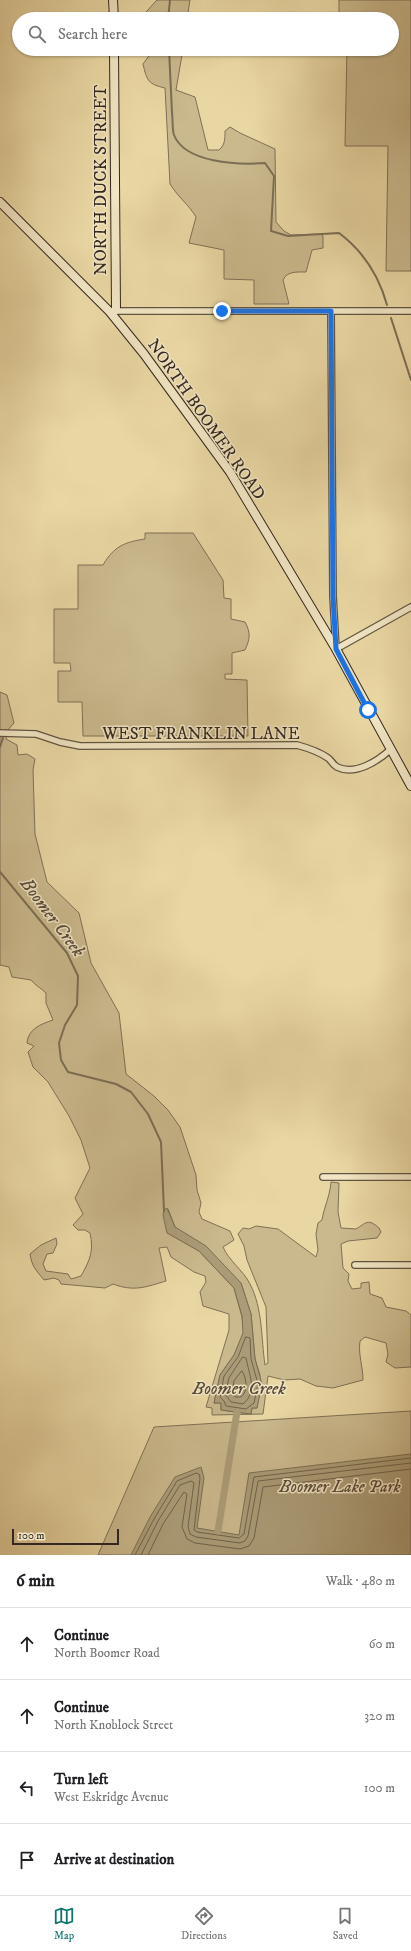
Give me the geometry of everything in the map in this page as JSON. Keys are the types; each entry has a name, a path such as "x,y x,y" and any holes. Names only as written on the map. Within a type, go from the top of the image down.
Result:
{"main road":[{"path":"113,0 114,12"},
{"name":"NORTH DUCK STREET","path":"113,311 114,56"},
{"name":"NORTH BOOMER ROAD","path":"0,202 113,311 230,472 336,649 411,786"}],"street":[{"path":"113,311 411,311"},
{"path":"331,311 333,596 336,649 411,607"},
{"name":"WEST FRANKLIN LANE","path":"0,733 36,734 60,742 80,746 296,745 312,748 330,759 336,767 346,769 359,769 382,757 391,749"},
{"path":"323,1177 411,1177"},
{"path":"355,1265 411,1265"}],"green space":[{"path":"157,0 190,0 188,12 146,12"},
{"path":"339,0 411,0 411,271 386,271 388,146 345,146 347,56 399,56 399,12 339,12"},
{"path":"149,56 182,56 176,90 195,97 208,150 219,150 221,148 224,142 225,131 230,127 275,149 276,222 284,231 291,235 320,234 323,236 323,248 312,250 306,272 296,272 287,275 283,280 289,304 254,304 254,280 224,279 224,250 189,243 196,217 170,184 165,88 155,85 149,81 143,64"},
{"path":"145,533 193,533 223,580 224,598 231,599 231,619 245,622 249,633 248,643 245,650 232,653 232,674 225,674 225,679 247,680 248,736 83,736 82,702 58,702 58,671 71,671 70,663 54,663 54,609 78,609 78,565 103,565 111,553 116,549 126,544 145,539"},
{"path":"0,692 7,695 14,723 7,731 6,739 17,745 18,755 27,754 35,759 33,770 35,834 47,882 79,913 91,963 119,1013 126,1074 154,1096 168,1110 180,1127 196,1175 197,1190 201,1203 199,1212 202,1219 230,1231 234,1240 223,1247 229,1257 244,1274 254,1294 261,1324 265,1365 268,1363 266,1307 247,1260 244,1246 238,1234 243,1228 249,1229 256,1226 278,1229 316,1257 318,1250 316,1234 318,1223 322,1220 331,1182 339,1183 338,1212 341,1228 356,1229 367,1222 370,1222 379,1228 381,1232 377,1238 348,1241 341,1244 343,1268 349,1274 348,1281 352,1289 361,1288 361,1283 369,1282 370,1294 382,1298 386,1307 406,1311 411,1315 411,1367 395,1368 386,1362 388,1354 386,1343 365,1337 360,1341 363,1380 333,1388 316,1386 300,1379 284,1380 268,1376 263,1414 212,1415 212,1408 206,1407 229,1330 229,1314 203,1306 200,1292 206,1282 205,1276 194,1272 171,1257 167,1247 159,1248 166,1281 152,1285 140,1288 127,1288 113,1284 105,1288 61,1284 59,1280 54,1278 44,1280 33,1265 30,1254 41,1245 56,1238 57,1244 53,1253 47,1254 43,1264 46,1271 68,1274 71,1279 81,1276 87,1265 92,1245 90,1233 85,1230 78,1230 73,1225 83,1214 75,1198 90,1168 81,1140 69,1116 48,1082 33,1067 28,1052 34,1046 27,1043 30,1034 40,1025 53,1020 46,1003 46,993 31,980 12,977 9,967 0,965","holes":["168,1209 175,1227 241,1283 251,1314 255,1359 260,1375 257,1408 252,1408 251,1414 221,1410 221,1403 214,1403 220,1375 234,1355 244,1333 242,1317 234,1288 199,1251 168,1233"]},
{"name":"Boomer Lake Park","path":"411,1411 411,1555 98,1555 154,1427"}],"water":[{"name":"Boomer Creek","path":"167,1208 175,1227 206,1246 241,1283 251,1314 255,1359 262,1384 257,1408 252,1408 251,1414 221,1410 221,1403 214,1403 220,1375 234,1355 243,1333 242,1316 234,1288 199,1251 167,1233 163,1215 164,1210"},
{"path":"411,1454 411,1555 131,1555 150,1517 175,1477 201,1467 204,1478 197,1528 239,1535 249,1473"}],"waterway":[{"path":"169,12 170,0"},
{"path":"169,56 173,130 174,135 180,144 189,151 201,157 214,160 254,164 265,163 274,176 271,231 288,236 339,233 363,256 380,284 387,305"},
{"path":"391,318 411,380"},
{"name":"Boomer Creek","path":"0,730 3,738 0,747"},
{"name":"Boomer Creek","path":"0,872 67,953 78,976 77,1005 65,1025 59,1043 61,1060 68,1072 116,1084 131,1092 148,1114 161,1142 164,1211"},
{"name":"Boomer Creek","path":"218,1531 237,1412"}],"route":[{"path":"222,311 331,311 333,596 336,649 368,710"}]}
